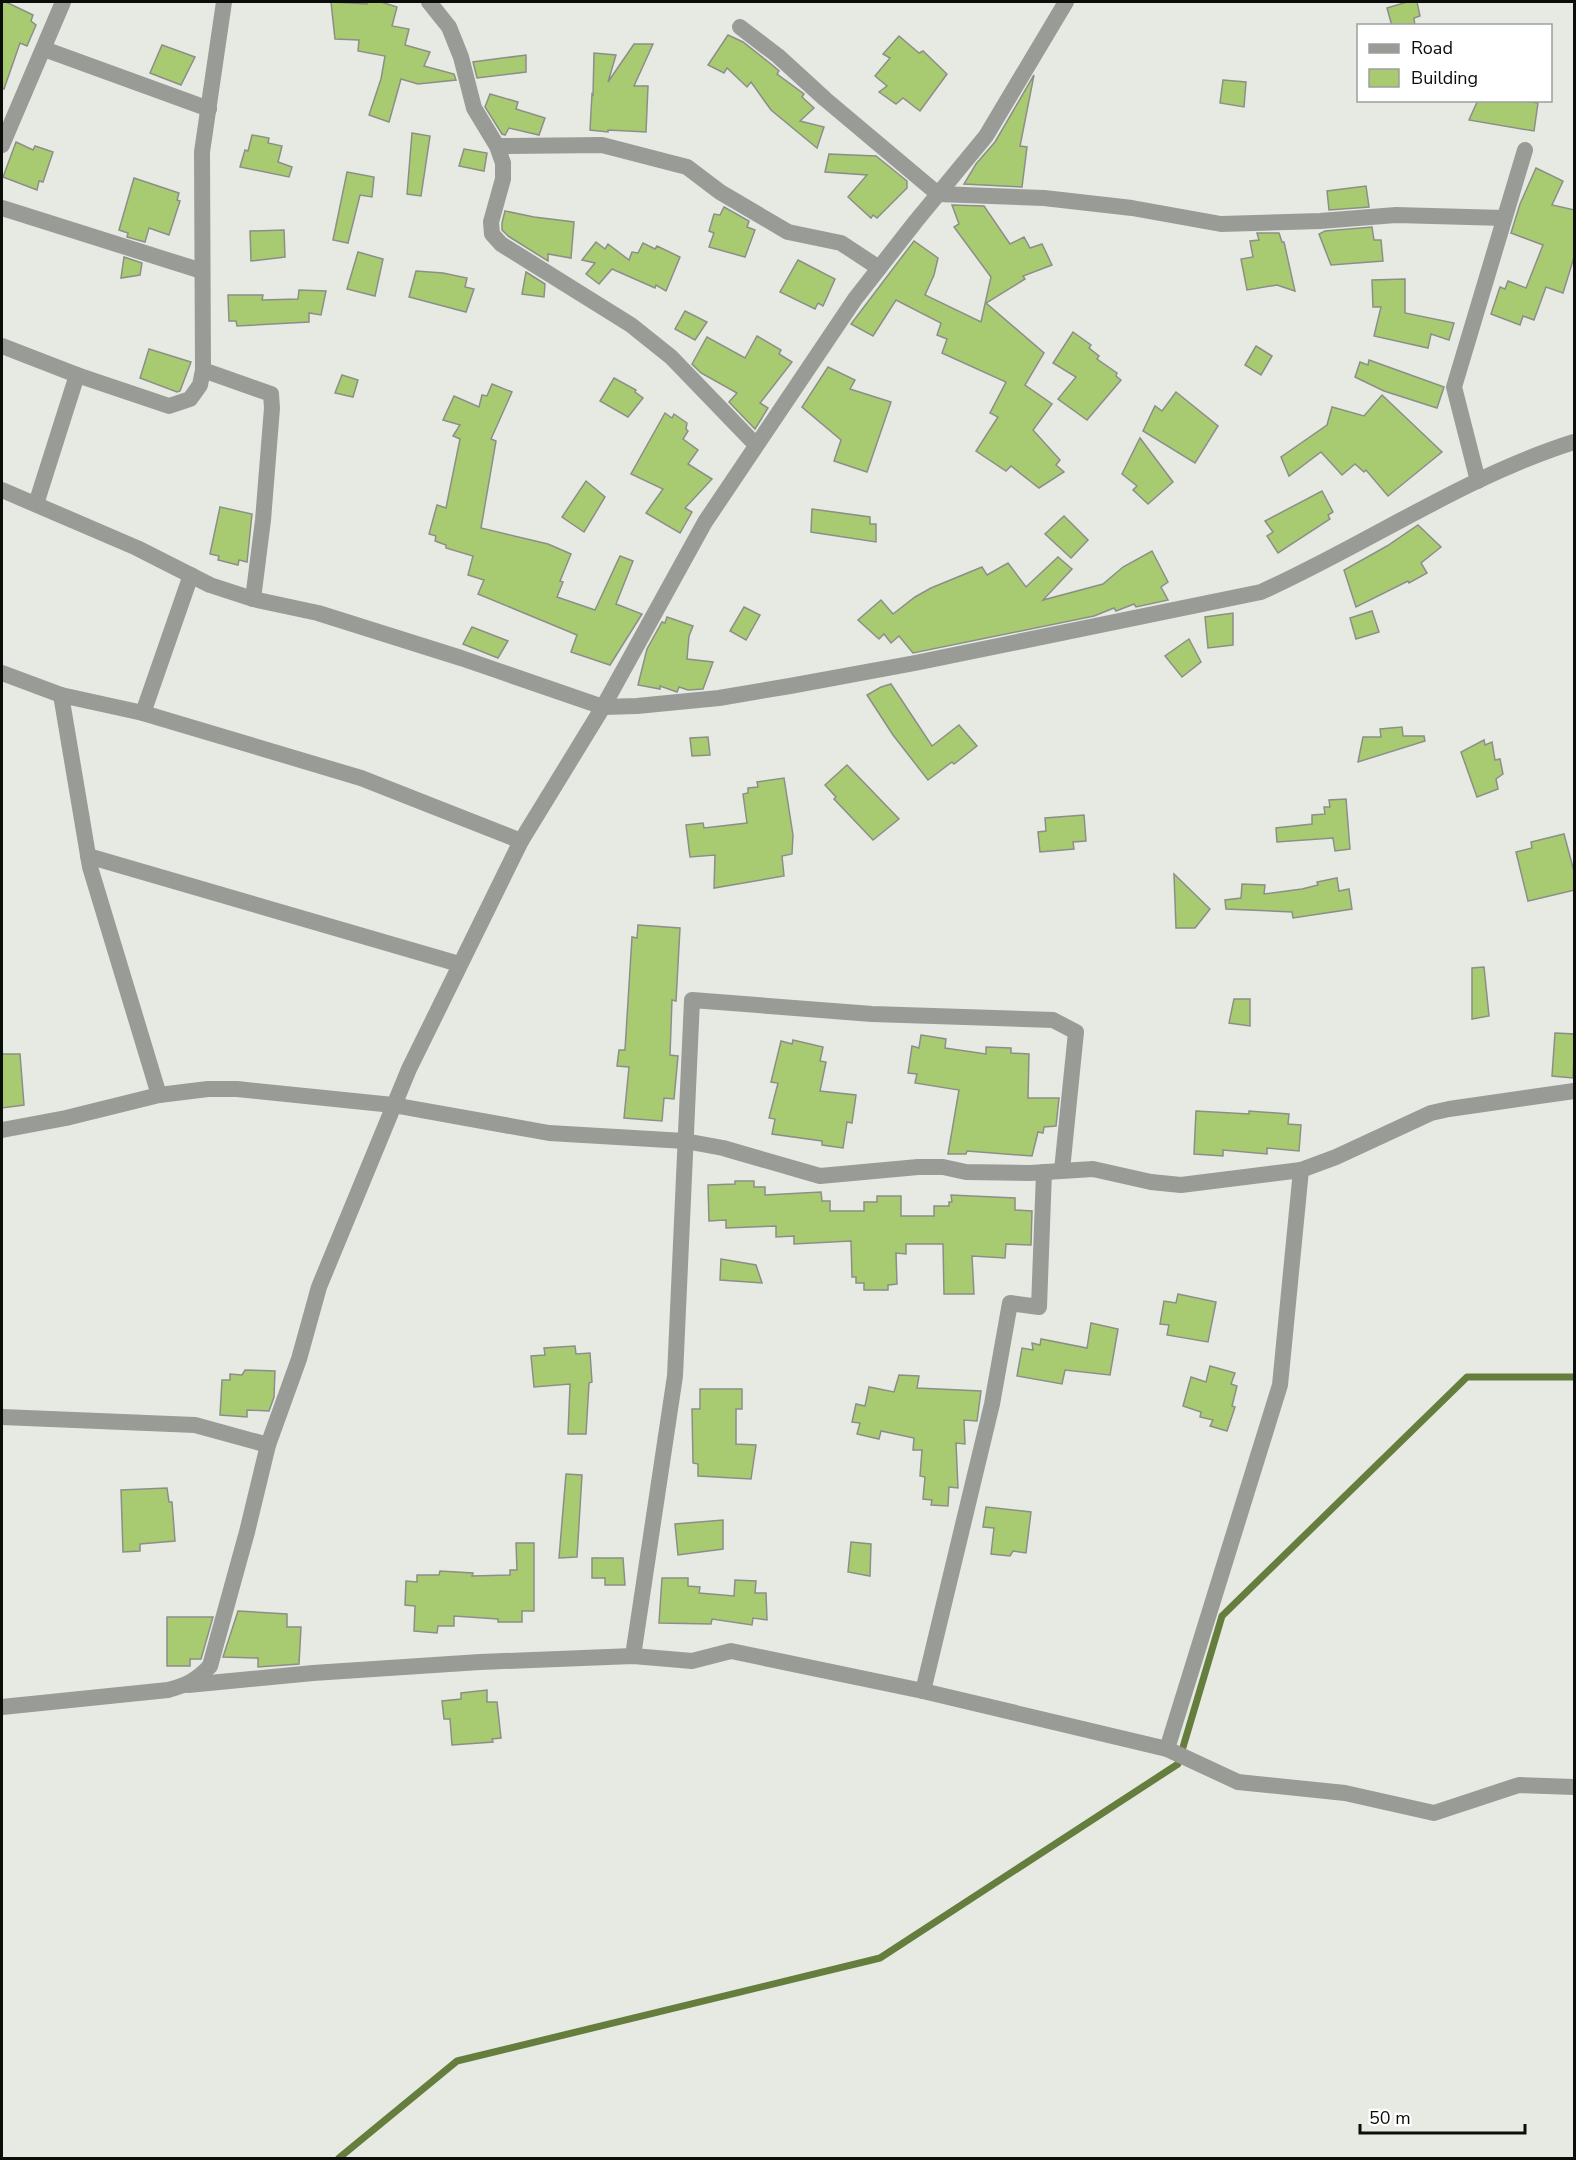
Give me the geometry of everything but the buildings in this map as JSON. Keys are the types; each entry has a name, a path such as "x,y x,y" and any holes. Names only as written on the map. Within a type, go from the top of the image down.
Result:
{"street":[{"path":"2,145 63,2"},
{"path":"2,346 77,375 169,406 190,399 200,385 203,370 202,152 224,2"},
{"path":"429,2 448,27 461,57 474,108 497,146 503,163 503,179 491,222 492,234 501,244 631,325 671,357 756,445"},
{"path":"187,1685 198,1679 210,1666 268,1445 299,1359 319,1287 393,1105 520,841 603,707 705,522 808,367 879,268 986,136 1066,2"},
{"path":"740,27 778,56 833,106 938,194 1044,198 1132,208 1221,224 1320,221 1396,215 1504,218"},
{"path":"44,49 209,110"},
{"path":"497,146 602,145 687,167 720,192 788,232 841,243 879,268"},
{"path":"1478,481 1454,387 1525,150"},
{"path":"2,208 202,271"},
{"path":"203,370 271,394 272,408 263,520 253,599"},
{"path":"36,504 77,375"},
{"path":"2,490 137,548 210,585 253,599 318,613 603,707 637,706 719,698 780,688 926,661 1261,592 1294,578 1478,481 1542,452 1575,442"},
{"path":"143,713 191,575"},
{"path":"2,673 61,695 143,713 361,778 520,841"},
{"path":"61,695 88,856 159,1095"},
{"path":"88,856 459,964"},
{"path":"633,1656 675,1376 692,1000 872,1014 1053,1020 1076,1032 1062,1170"},
{"path":"2,1130 66,1118 159,1095 208,1089 237,1089 393,1105 549,1133 685,1141 723,1148 820,1176 918,1167 943,1167 966,1172 1044,1172 1093,1168 1151,1182 1181,1185 1301,1170 1336,1157 1431,1113 1449,1108 1575,1091"},
{"path":"1167,1749 1280,1386 1301,1170"},
{"path":"923,1691 992,1404 1010,1304 1039,1307 1044,1172"},
{"path":"2,1417 195,1425 268,1445"},
{"path":"2,1707 313,1673 480,1662 633,1656 692,1661 730,1651 923,1691 1167,1749 1238,1782 1345,1792 1434,1814 1519,1785 1575,1787"}],"waterway":[{"path":"339,2158 457,2061 880,1958 1178,1764 1222,1616 1467,1377 1574,1377"}]}
